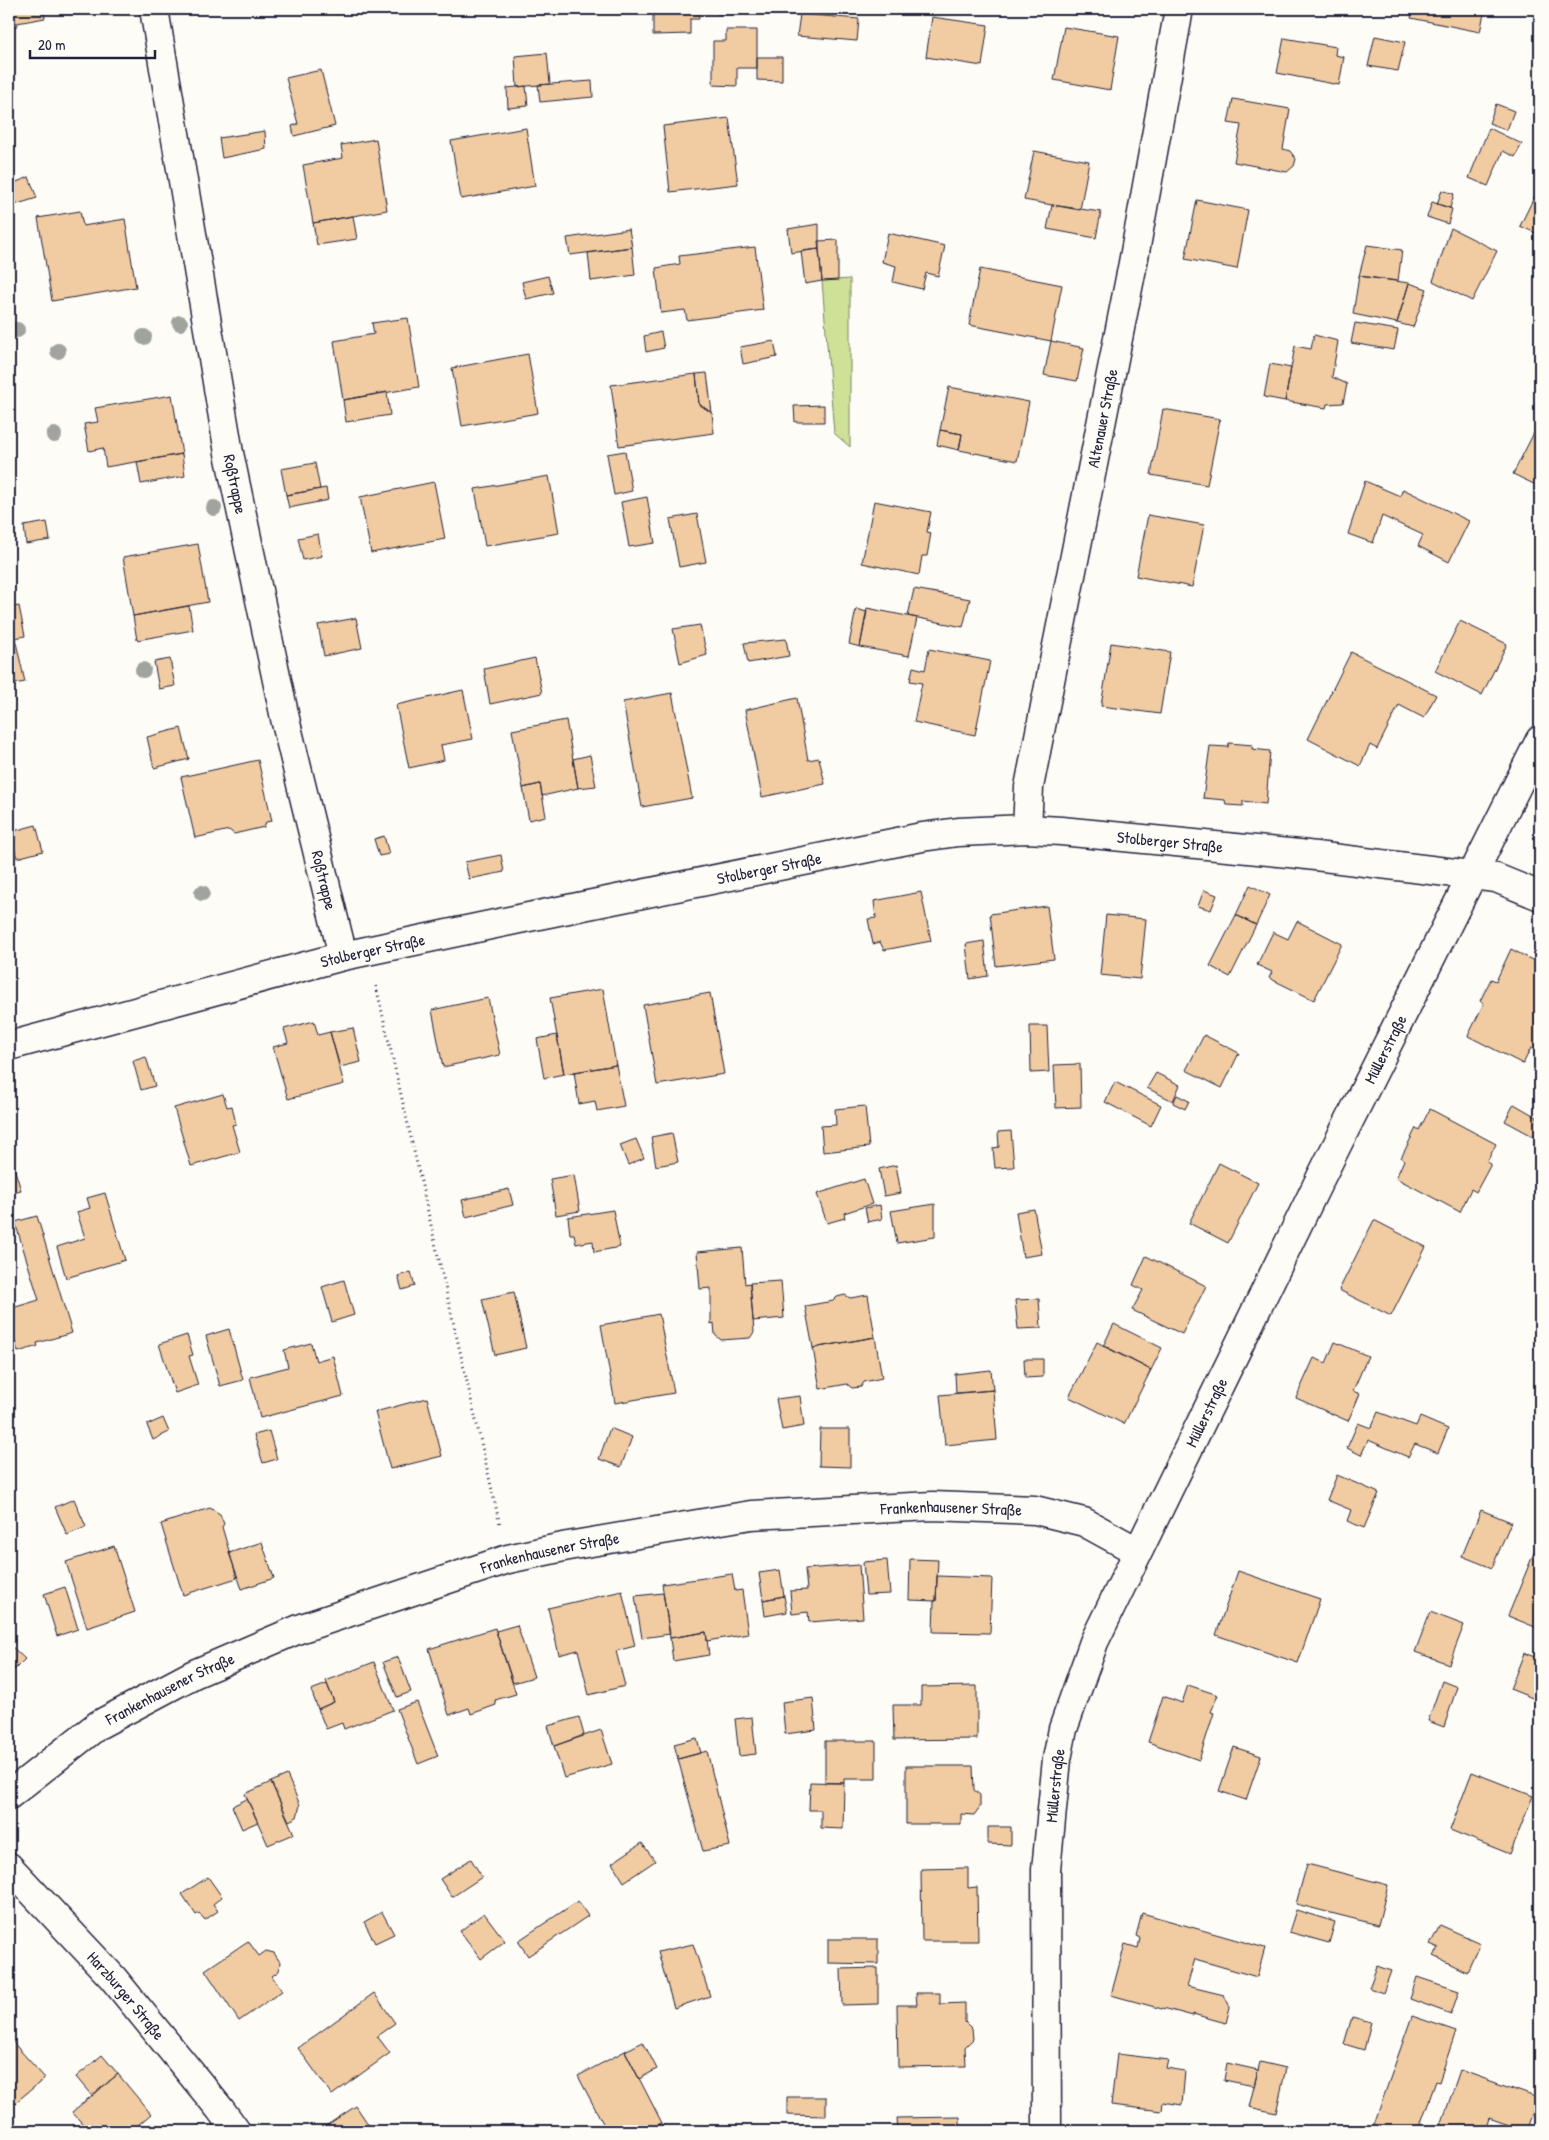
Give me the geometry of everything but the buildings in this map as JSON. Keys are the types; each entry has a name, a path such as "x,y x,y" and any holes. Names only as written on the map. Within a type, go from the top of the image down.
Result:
{"street":[{"name":"Roßtrappe","path":"154,9 229,453 286,723 356,953"},
{"name":"Altenauer Straße","path":"1027,829 1029,787 1131,273 1179,9"},
{"name":"Müllerstraße","path":"1046,2131 1046,1870 1057,1759 1063,1729 1094,1642 1137,1551 1384,1050 1540,740"},
{"name":"Stolberger Straße","path":"9,1046 356,953 922,837 958,832 1027,829 1062,831 1299,854 1496,878 1540,896"},
{"name":"Frankenhausener Straße","path":"9,1795 93,1728 194,1674 299,1629 508,1559 568,1546 750,1514 933,1506 1035,1510 1084,1522 1137,1551"},
{"name":"Harzburger Straße","path":"9,1867 113,1978 236,2131"}],"path":[{"path":"356,953 508,1559"}],"green space":[{"path":"850,279 850,447 834,433 822,281"}]}
